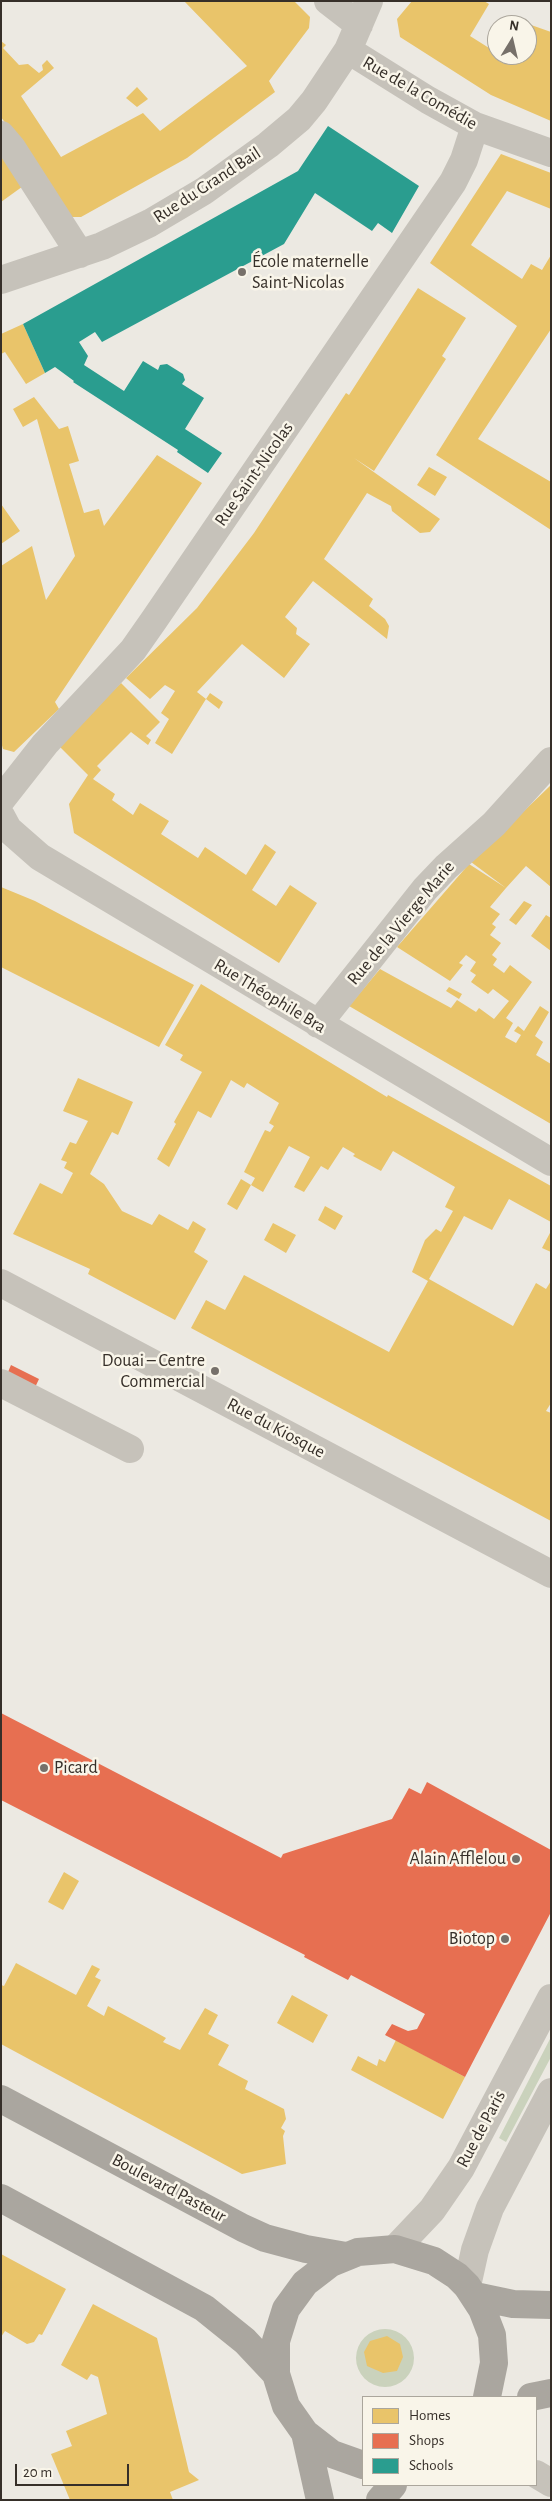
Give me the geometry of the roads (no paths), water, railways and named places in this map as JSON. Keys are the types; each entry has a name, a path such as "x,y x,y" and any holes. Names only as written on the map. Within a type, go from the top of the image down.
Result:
{"main road":[{"name":"Boulevard Pasteur","path":"1,2099 243,2228 265,2238 306,2249 346,2256"},
{"path":"1,2198 204,2308 245,2341 276,2374"},
{"path":"362,2465 332,2454 305,2433 286,2406 276,2374 276,2341 280,2325 290,2302 317,2272 346,2256 370,2250 395,2249 434,2261 457,2276 471,2291 488,2322 494,2349 492,2377 486,2396"},
{"path":"471,2291 513,2304 551,2305"},
{"path":"536,2396 551,2393"},
{"path":"305,2433 320,2500"},
{"path":"380,2500 392,2486"}],"street":[{"path":"328,1 364,13"},
{"name":"Rue du Grand Bail","path":"1,280 80,254 122,237 181,206 268,144 298,119 314,101 348,50 364,13"},
{"name":"Rue de la Comédie","path":"348,50 428,100 475,126 551,153"},
{"name":"Rue Saint-Nicolas","path":"1,800 45,744 122,662 154,620 453,182 464,160 475,126"},
{"path":"1,135 12,148 80,254"},
{"name":"Rue de la Vierge Marie","path":"318,1024 425,889 446,867 494,824 550,765"},
{"name":"Rue Théophile Bra","path":"1,816 8,829 40,857 551,1162"},
{"name":"Rue du Kiosque","path":"1,1283 551,1574"},
{"path":"1,1374 8,1372 64,1400 83,1425"},
{"path":"1,1383 130,1449"},
{"name":"Rue de Paris","path":"395,2249 432,2210 461,2168 551,1998"},
{"path":"471,2291 478,2243 490,2208 551,2092"},
{"path":"537,2475 551,2483"}],"place":[{"name":"École maternelle Saint-Nicolas","path":"242,272"},
{"name":"Douai – Centre Commercial","path":"215,1371"},
{"name":"Picard","path":"44,1768"},
{"name":"Alain Afflelou","path":"516,1859"},
{"name":"Biotop","path":"505,1939"}]}
